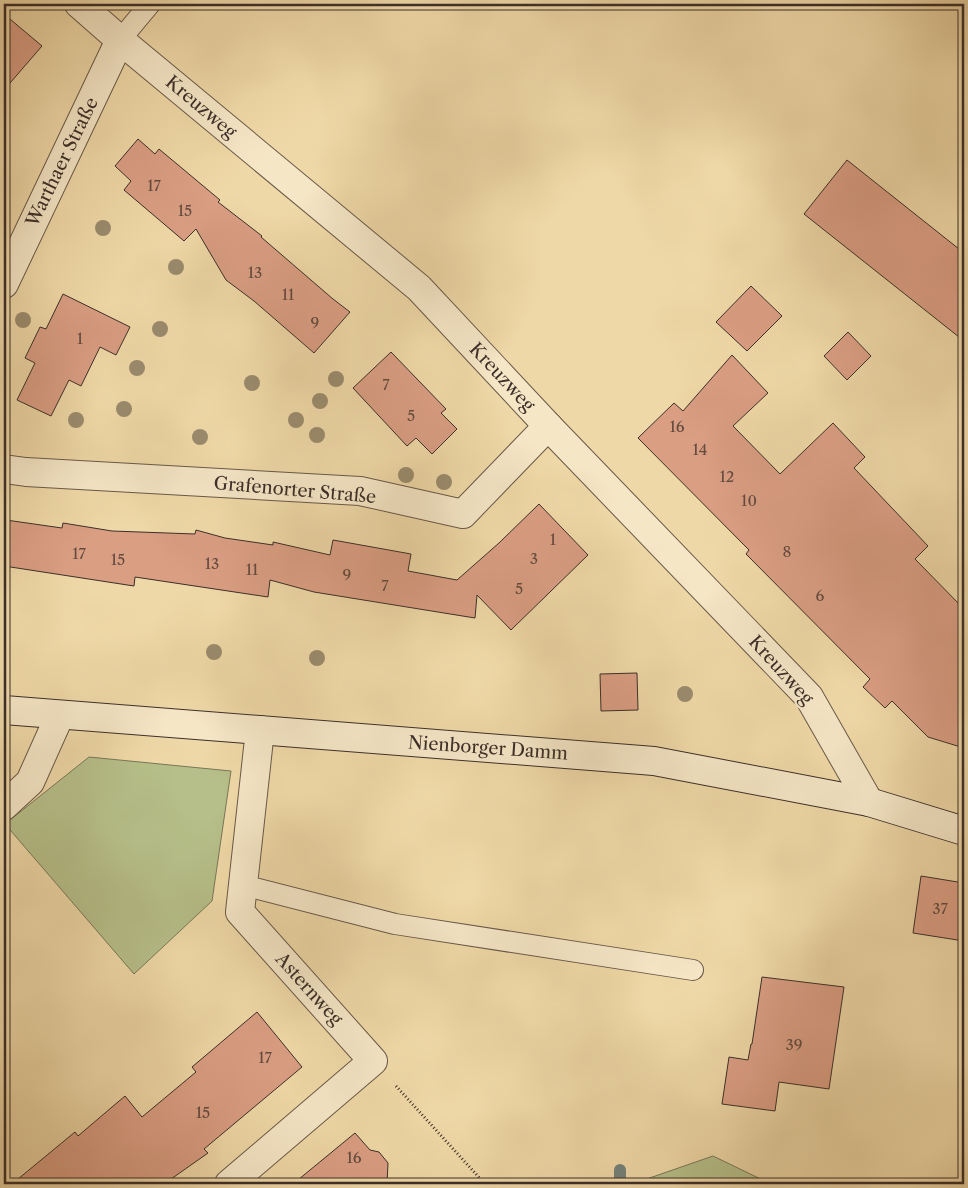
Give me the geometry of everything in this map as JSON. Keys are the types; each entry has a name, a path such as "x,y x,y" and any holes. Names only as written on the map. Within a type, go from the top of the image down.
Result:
{"street":[{"name":"Kreuzweg","path":"79,4 419,288 548,426 809,696 869,802"},
{"name":"Warthaer Straße","path":"4,284 120,40"},
{"name":"Grafenorter Straße","path":"4,469 36,473 360,491 463,514 548,426"},
{"name":"Nienborger Damm","path":"4,710 654,761 869,802 964,831"},
{"path":"4,806 30,782 60,715"},
{"name":"Asternweg","path":"260,730 240,912 374,1061"},
{"path":"229,1184 374,1061"}],"lane":[{"path":"120,40 150,4"},
{"path":"243,885 395,924 693,970"}],"path":[{"path":"374,1061 485,1184"}],"green space":[{"path":"89,757 231,771 212,901 134,974 5,824"},
{"path":"713,1156 771,1184 638,1184 638,1182"}],"building":[{"path":"4,14 42,46 4,90"},
{"path":"138,139 155,154 159,149 220,200 218,202 262,236 350,312 314,353 254,301 226,280 196,229 184,241 124,190 131,181 115,166"},
{"path":"847,160 964,253 964,341 804,214"},
{"path":"751,286 782,316 747,351 716,322"},
{"path":"63,294 130,327 116,355 100,347 81,386 69,380 51,416 17,400 35,363 25,358 40,327 46,329"},
{"path":"848,332 871,356 847,380 824,356"},
{"path":"391,352 446,409 441,413 457,429 432,454 416,438 407,446 353,388"},
{"path":"732,355 768,393 733,426 780,474 833,423 865,457 854,468 928,546 915,559 964,609 964,748 928,737 892,701 885,708 863,687 870,679 746,554 749,550 638,438 674,403 683,411"},
{"path":"539,504 588,555 511,630 477,595 475,618 314,592 270,580 268,597 135,577 134,586 4,566 4,523 6,520 62,528 63,523 112,531 195,534 196,530 225,538 273,545 273,542 330,555 333,540 411,554 408,571 457,580"},
{"path":"637,673 638,710 601,711 600,674"},
{"path":"921,876 964,883 964,941 913,933"},
{"path":"762,977 844,987 829,1089 779,1082 775,1111 722,1104 729,1057 748,1060"},
{"path":"257,1012 302,1067 204,1149 208,1153 164,1184 12,1184 75,1132 78,1136 125,1096 142,1117 196,1072 192,1067"},
{"path":"355,1133 370,1150 379,1152 388,1163 387,1184 293,1184"}],"waterway":[{"path":"620,1170 620,1184"}]}
